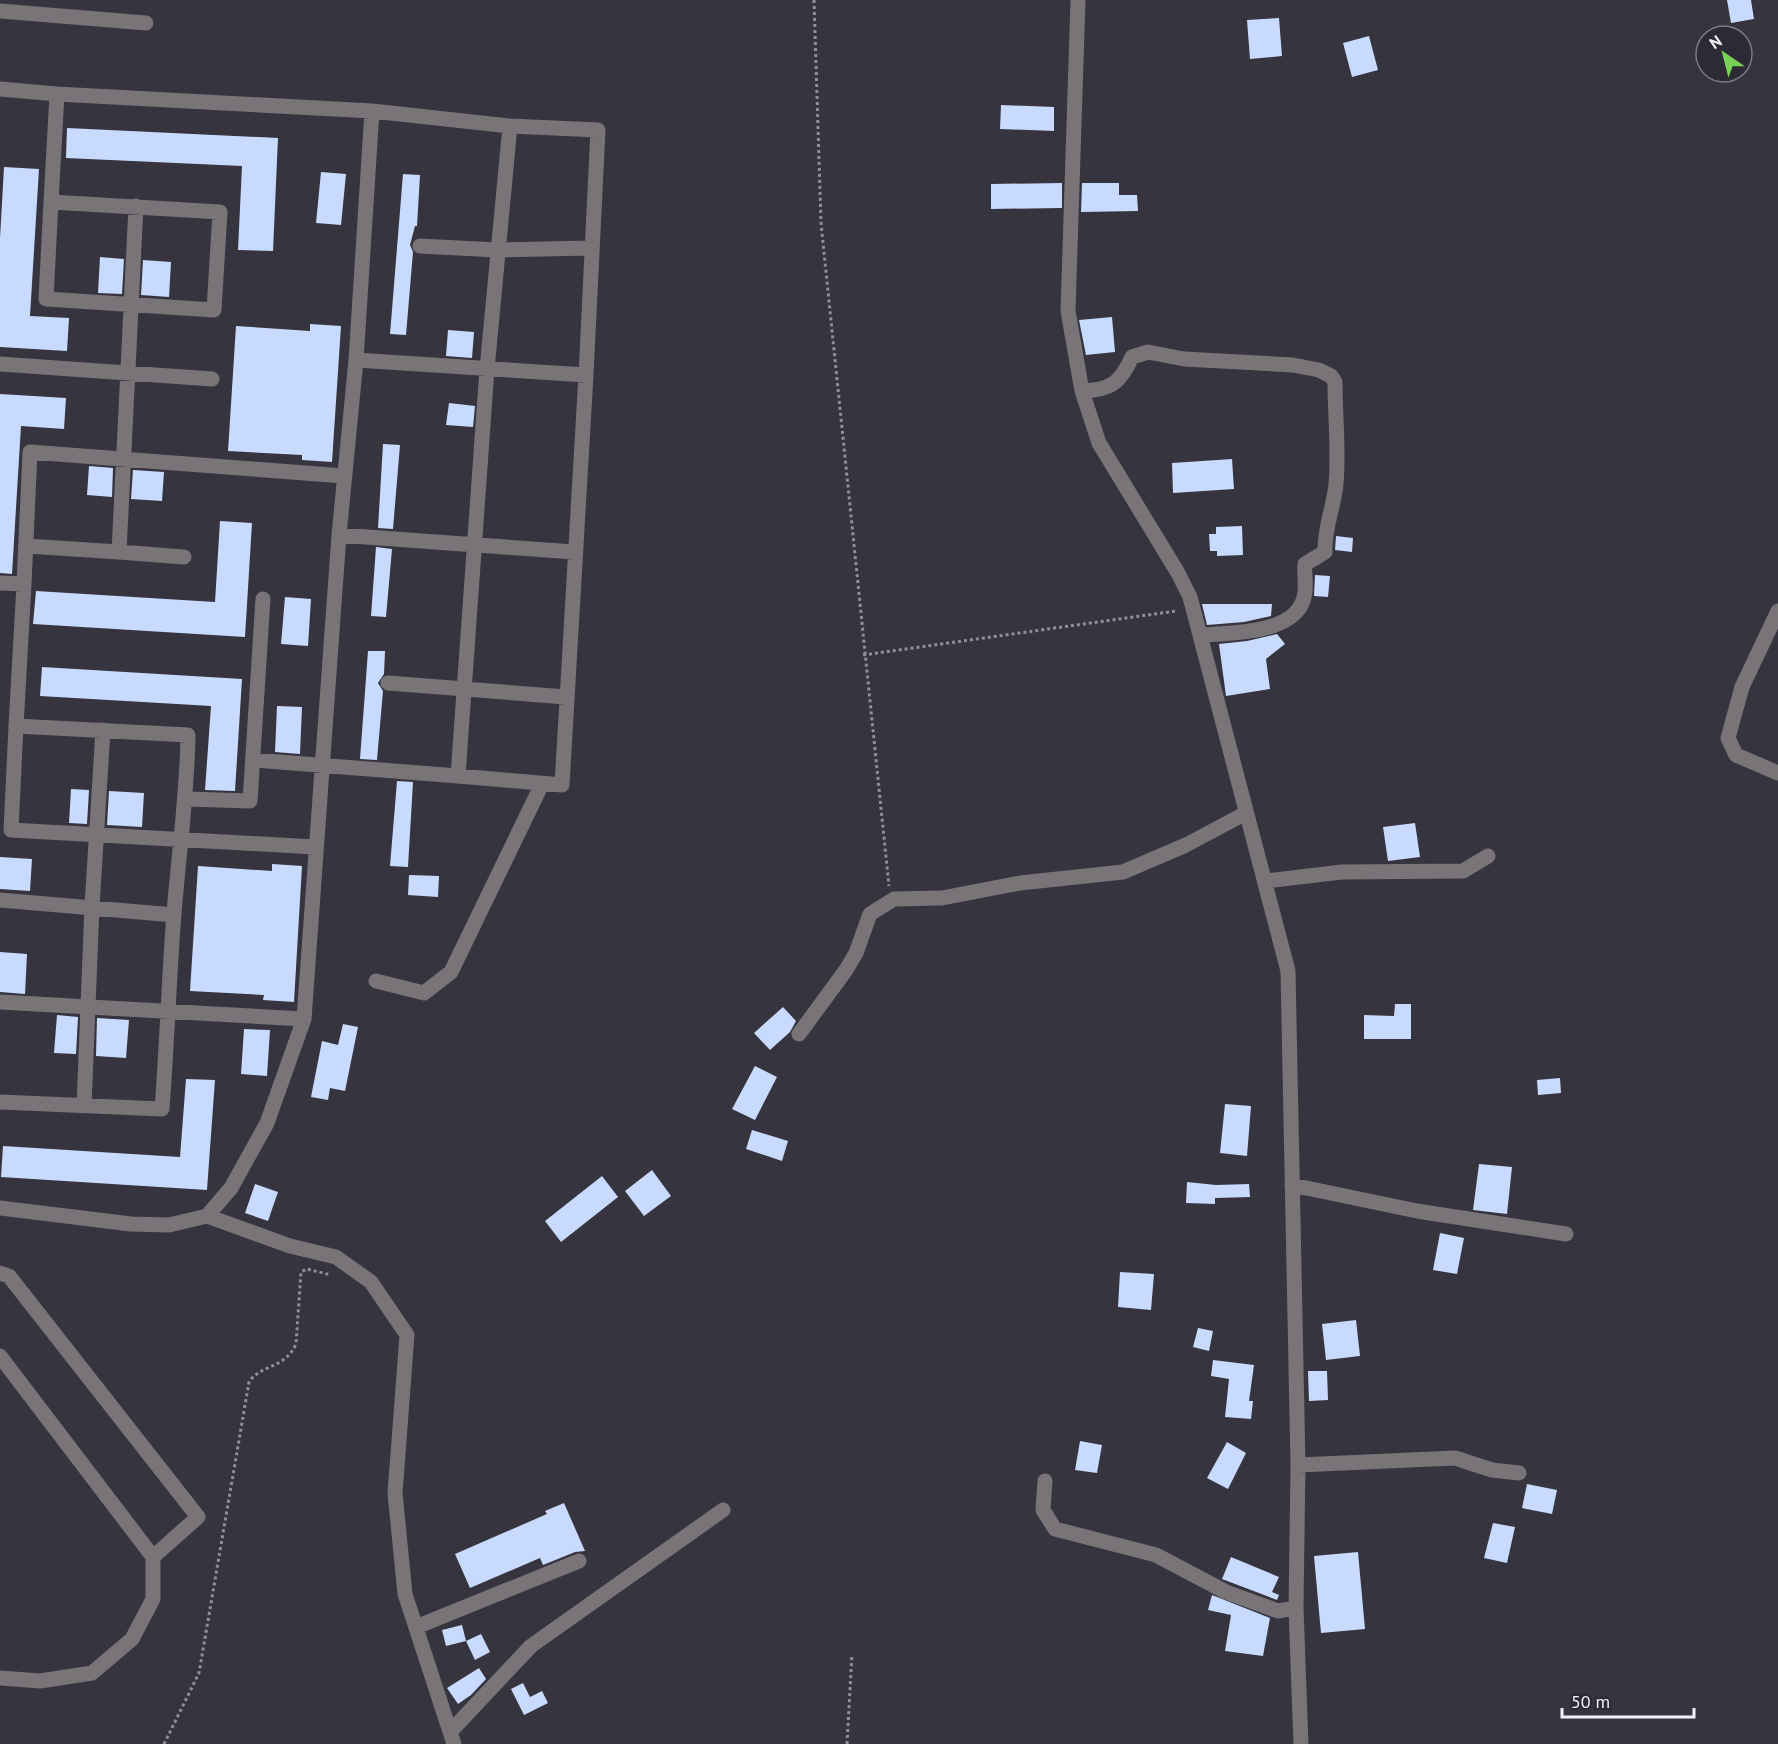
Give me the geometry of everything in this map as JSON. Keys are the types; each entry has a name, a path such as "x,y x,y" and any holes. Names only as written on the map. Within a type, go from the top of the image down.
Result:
{"street":[{"path":"1078,0 1068,311 1082,391 1099,443 1178,573 1193,608 1288,971 1298,1465 1296,1608 1301,1744"},
{"path":"0,11 146,23"},
{"path":"0,89 372,111 510,126 598,130 562,786 253,760"},
{"path":"51,202 220,212 214,310 46,299 51,202 57,94"},
{"path":"207,1216 231,1188 267,1123 304,1019 339,535 356,360 372,111"},
{"path":"458,776 487,369 510,126"},
{"path":"119,552 136,206"},
{"path":"420,246 497,250 591,248"},
{"path":"1082,391 1101,390 1113,386 1132,357 1148,352 1184,359 1293,365 1319,370 1331,376 1335,382 1338,455 1334,505 1328,525 1325,552 1305,564 1305,593 1299,607 1293,614 1262,631 1200,635"},
{"path":"356,360 586,375"},
{"path":"0,364 212,379"},
{"path":"315,847 11,830 30,452 344,476"},
{"path":"339,535 574,552"},
{"path":"27,546 183,557"},
{"path":"0,584 24,584"},
{"path":"187,799 250,801 263,599"},
{"path":"1778,611 1742,687 1728,738 1736,755 1778,773"},
{"path":"388,683 566,697"},
{"path":"0,1102 162,1110 174,915 187,799 188,735 16,726"},
{"path":"84,1106 92,906 103,730"},
{"path":"376,981 424,993 452,972 542,784"},
{"path":"798,1034 846,970 856,953 870,914 890,901 942,898 1020,883 1123,872 1186,845 1246,813"},
{"path":"1266,881 1342,872 1463,871 1488,856"},
{"path":"0,900 92,906 174,915"},
{"path":"0,1002 304,1019"},
{"path":"1292,1185 1417,1211 1566,1234"},
{"path":"0,1208 131,1224 169,1225 207,1216 290,1246 336,1257 371,1282 407,1335 395,1493 405,1594 452,1738"},
{"path":"0,1273 9,1276 198,1517 153,1557"},
{"path":"0,1356 153,1557 153,1599 132,1639 92,1673 40,1681 0,1678"},
{"path":"1298,1465 1455,1458 1492,1470 1518,1473"},
{"path":"1045,1481 1043,1510 1055,1529 1156,1555 1226,1592 1278,1611 1296,1608"},
{"path":"452,1738 531,1646 723,1510"},
{"path":"416,1627 579,1561"}],"path":[{"path":"814,0 821,223 863,655 890,901"},
{"path":"863,655 1193,608"},
{"path":"164,1744 199,1673 249,1382 256,1374 278,1365 292,1352 296,1344 301,1272 307,1269 338,1276"},
{"path":"847,1744 852,1654"}],"building":[{"path":"1727,0 1751,0 1754,19 1731,23"},
{"path":"1279,18 1282,56 1250,59 1247,20"},
{"path":"1369,36 1378,70 1352,77 1343,43"},
{"path":"1001,105 1054,107 1054,131 1000,129"},
{"path":"67,128 278,138 273,251 238,250 242,166 66,158"},
{"path":"4,167 39,169 30,316 69,318 67,351 0,347 0,238"},
{"path":"321,172 346,174 341,225 316,223"},
{"path":"403,174 420,175 417,226 415,226 410,245 413,252 406,335 390,334"},
{"path":"1062,183 1062,208 991,209 991,184"},
{"path":"1082,183 1119,183 1119,195 1137,195 1138,211 1081,212"},
{"path":"100,257 124,259 122,294 98,293"},
{"path":"143,260 171,262 169,297 141,295"},
{"path":"1112,317 1115,352 1086,355 1079,320"},
{"path":"310,324 341,326 332,462 302,460 302,455 228,451 236,326 310,331"},
{"path":"448,330 474,332 472,358 446,356"},
{"path":"0,394 66,398 64,429 21,426 12,574 0,573"},
{"path":"449,403 475,406 473,427 446,425"},
{"path":"383,444 400,445 393,529 378,528"},
{"path":"1232,459 1234,489 1173,493 1172,463"},
{"path":"89,466 113,468 112,497 87,495"},
{"path":"133,470 164,472 162,501 131,499"},
{"path":"220,521 252,523 245,637 33,624 36,591 215,602"},
{"path":"1242,526 1243,555 1217,556 1217,551 1210,551 1209,534 1216,534 1216,527"},
{"path":"1336,536 1353,538 1352,552 1335,550"},
{"path":"376,547 392,549 386,617 371,616"},
{"path":"1315,575 1330,576 1328,597 1314,596"},
{"path":"285,597 311,599 308,646 281,644"},
{"path":"1202,604 1272,604 1271,616 1244,622 1207,625"},
{"path":"1277,634 1285,644 1266,659 1270,689 1226,696 1219,644 1247,641"},
{"path":"368,651 385,651 384,674 378,683 383,691 377,760 360,759"},
{"path":"42,667 242,679 235,791 205,790 211,706 40,696"},
{"path":"277,706 302,707 300,754 275,752"},
{"path":"397,781 413,782 408,867 390,866"},
{"path":"71,789 89,790 87,824 69,823"},
{"path":"109,791 144,793 142,827 107,825"},
{"path":"1415,823 1420,857 1388,861 1383,827"},
{"path":"0,857 32,859 30,891 0,889"},
{"path":"272,864 302,866 294,1002 263,1000 264,995 190,991 198,866 272,871"},
{"path":"409,875 439,876 438,897 408,895"},
{"path":"0,952 27,954 25,994 0,992"},
{"path":"1395,1004 1411,1004 1411,1039 1364,1039 1364,1015 1394,1016"},
{"path":"783,1007 796,1021 790,1032 770,1050 754,1033"},
{"path":"57,1015 78,1017 76,1054 54,1053"},
{"path":"97,1018 129,1020 126,1058 96,1056"},
{"path":"343,1024 358,1027 345,1091 330,1088 328,1100 311,1097 322,1041 338,1045"},
{"path":"244,1029 270,1030 267,1076 241,1074"},
{"path":"755,1066 777,1077 755,1120 732,1109"},
{"path":"1560,1078 1561,1093 1538,1095 1537,1080"},
{"path":"186,1079 215,1080 207,1190 1,1177 3,1146 180,1157"},
{"path":"1225,1104 1251,1106 1247,1156 1220,1153"},
{"path":"752,1130 788,1141 782,1161 746,1149"},
{"path":"1479,1164 1512,1167 1507,1214 1473,1210"},
{"path":"652,1170 671,1196 644,1216 625,1191"},
{"path":"602,1176 618,1197 561,1242 545,1221"},
{"path":"1187,1182 1216,1185 1249,1184 1250,1197 1215,1198 1215,1204 1186,1203"},
{"path":"255,1184 278,1192 268,1221 245,1213"},
{"path":"1440,1233 1464,1238 1457,1274 1433,1270"},
{"path":"1120,1272 1154,1274 1151,1310 1118,1307"},
{"path":"1356,1320 1360,1356 1326,1360 1322,1324"},
{"path":"1198,1328 1213,1331 1209,1351 1193,1347"},
{"path":"1213,1360 1254,1365 1249,1401 1253,1401 1251,1419 1225,1417 1229,1379 1211,1376"},
{"path":"1308,1371 1327,1371 1328,1400 1309,1401"},
{"path":"1080,1441 1102,1445 1097,1473 1075,1470"},
{"path":"1227,1442 1246,1453 1228,1489 1207,1478"},
{"path":"1527,1484 1557,1490 1552,1514 1522,1508"},
{"path":"564,1503 585,1551 575,1552 543,1565 540,1558 470,1588 455,1554 547,1514 545,1511"},
{"path":"1493,1523 1515,1527 1507,1563 1484,1558"},
{"path":"1358,1552 1365,1629 1321,1633 1314,1556"},
{"path":"1231,1557 1279,1577 1272,1592 1279,1595 1277,1600 1222,1579"},
{"path":"1212,1595 1270,1618 1263,1656 1225,1651 1231,1615 1208,1610"},
{"path":"462,1625 466,1641 446,1646 442,1630"},
{"path":"481,1634 490,1652 475,1660 466,1641"},
{"path":"479,1668 486,1679 471,1695 458,1704 447,1688"},
{"path":"523,1683 530,1697 542,1691 548,1703 524,1715 511,1689"}]}
